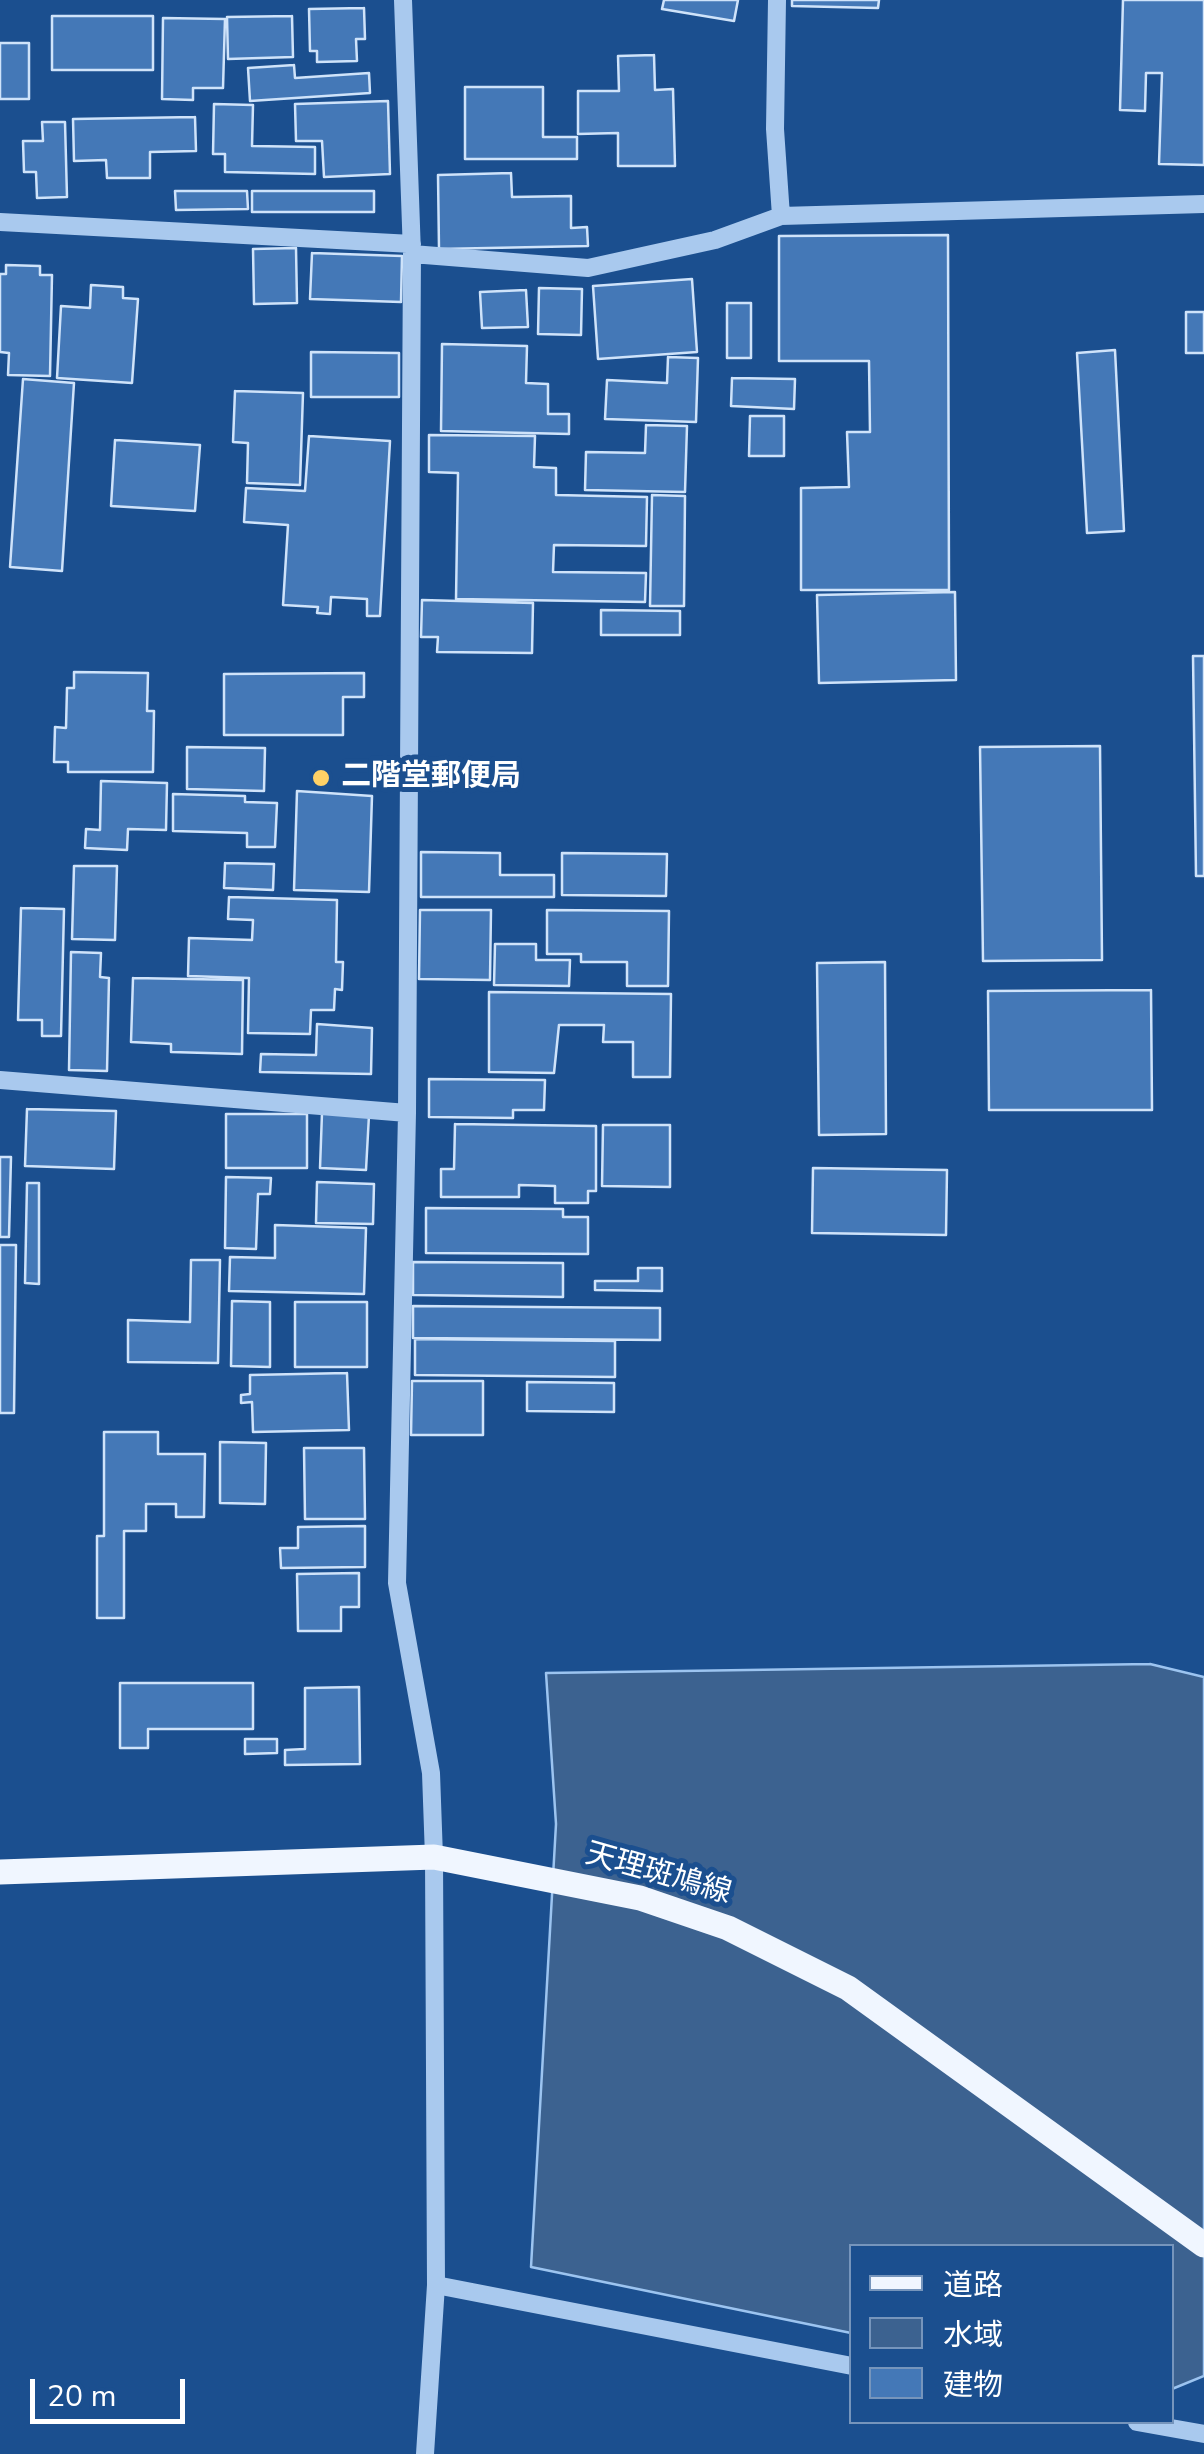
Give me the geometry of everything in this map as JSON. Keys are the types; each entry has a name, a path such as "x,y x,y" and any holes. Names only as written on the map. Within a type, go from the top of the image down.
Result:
{"main road":[{"name":"天理斑鳩線","path":"0,1872 434,1857 640,1898 728,1928 848,1988 1204,2245"}],"street":[{"path":"403,0 412,249 406,1113 397,1583 431,1774 434,1857 436,2285 425,2454"},
{"path":"776,0 775,129 781,216"},
{"path":"0,222 412,249 588,268 714,240 781,216 1204,204"},
{"path":"0,1080 406,1113"},
{"path":"436,2285 849,2365"},
{"path":"1149,2424 1204,2434"}],"water":[{"path":"1150,1664 1204,1677 1204,2376 1174,2388 1174,2244 849,2244 849,2333 531,2267 556,1824 546,1673"}],"building":[{"path":"664,0 738,0 734,21 662,9"},
{"path":"792,0 879,0 878,8 792,6"},
{"path":"1123,0 1204,0 1204,165 1159,164 1162,73 1146,73 1145,111 1120,110"},
{"path":"364,8 365,39 356,39 357,61 317,62 317,51 310,51 309,9"},
{"path":"52,16 153,16 153,70 52,70"},
{"path":"292,16 293,57 228,59 227,17"},
{"path":"163,18 225,19 223,88 193,88 193,100 162,99"},
{"path":"0,43 29,43 29,99 0,99"},
{"path":"654,55 655,90 673,89 675,166 618,166 618,133 578,134 578,91 619,91 618,56"},
{"path":"294,65 295,78 369,73 370,93 250,101 248,68"},
{"path":"465,87 543,87 543,137 577,137 577,159 465,159"},
{"path":"388,101 390,174 324,177 322,141 296,141 295,104"},
{"path":"214,104 253,105 252,146 315,147 315,174 225,172 225,154 213,154"},
{"path":"195,117 196,151 150,152 150,178 107,178 106,160 74,161 73,119"},
{"path":"42,122 65,122 67,197 37,198 36,172 24,172 23,141 43,141"},
{"path":"511,173 512,197 571,196 571,228 587,227 588,246 439,249 438,175"},
{"path":"175,191 247,191 248,209 176,210"},
{"path":"252,191 374,191 374,212 252,212"},
{"path":"948,235 949,590 801,590 801,488 849,487 847,432 870,432 869,361 779,361 779,236"},
{"path":"296,248 297,303 254,304 253,249"},
{"path":"312,253 402,256 401,302 310,299"},
{"path":"6,265 40,266 40,275 52,275 50,376 8,375 9,353 0,352 0,274 6,274"},
{"path":"692,279 697,352 598,359 593,286"},
{"path":"91,285 123,287 123,298 138,299 132,383 57,378 61,306 90,308"},
{"path":"539,288 582,289 581,335 538,334"},
{"path":"526,290 528,327 482,328 480,292"},
{"path":"727,303 751,303 751,358 727,358"},
{"path":"1186,312 1204,312 1204,353 1186,353"},
{"path":"442,344 527,346 526,383 548,384 548,414 569,414 569,434 441,431"},
{"path":"1115,350 1124,531 1087,533 1077,353"},
{"path":"311,352 399,353 399,397 311,397"},
{"path":"668,357 698,358 696,422 605,419 607,380 667,383"},
{"path":"732,378 795,379 794,409 731,406"},
{"path":"23,379 74,383 62,571 10,567"},
{"path":"235,391 303,393 300,485 247,483 248,443 233,442"},
{"path":"750,416 784,416 784,456 749,456"},
{"path":"646,425 687,426 685,492 585,490 586,452 645,453"},
{"path":"429,435 535,436 534,467 556,468 556,495 647,497 646,546 554,545 553,572 646,573 645,602 456,599 458,473 429,472"},
{"path":"309,436 390,441 380,616 367,616 367,599 331,597 330,614 317,613 318,607 283,605 288,525 244,522 246,488 305,491"},
{"path":"115,440 200,445 195,511 111,506"},
{"path":"652,495 685,496 684,606 650,606"},
{"path":"955,592 956,680 819,683 817,595"},
{"path":"422,600 533,603 532,653 437,652 438,637 421,637"},
{"path":"601,610 680,611 680,635 601,635"},
{"path":"1193,656 1204,656 1204,876 1196,876"},
{"path":"74,672 148,673 147,711 154,711 153,772 68,772 68,762 54,762 55,727 66,728 67,688 74,688"},
{"path":"364,673 364,697 343,697 343,735 224,735 224,674"},
{"path":"1100,746 1102,960 983,961 980,747"},
{"path":"187,747 265,748 264,791 187,789"},
{"path":"101,781 167,783 166,830 128,829 127,850 85,848 86,829 100,830"},
{"path":"297,791 372,796 369,892 294,890"},
{"path":"173,794 245,796 245,802 277,803 275,847 247,847 247,833 173,831"},
{"path":"421,852 500,853 500,875 554,875 554,897 421,897"},
{"path":"562,853 667,854 666,896 562,895"},
{"path":"225,863 274,864 273,890 224,888"},
{"path":"74,866 117,866 115,940 72,939"},
{"path":"229,897 337,900 336,962 343,962 342,990 335,989 334,1010 311,1010 310,1034 248,1033 249,978 188,976 189,938 252,940 253,920 228,919"},
{"path":"21,908 64,909 61,1036 42,1036 42,1020 18,1020"},
{"path":"420,910 491,910 490,980 419,979"},
{"path":"547,910 669,911 668,986 627,986 627,962 581,962 581,954 547,954"},
{"path":"495,944 536,944 536,960 570,960 569,986 494,985"},
{"path":"71,952 101,953 100,977 109,978 107,1071 69,1070"},
{"path":"885,962 886,1134 819,1135 817,963"},
{"path":"133,978 243,980 242,1054 171,1052 171,1044 131,1042"},
{"path":"1151,990 1152,1110 989,1110 988,991"},
{"path":"489,992 671,994 670,1077 633,1077 633,1042 603,1042 604,1025 559,1025 554,1073 489,1072"},
{"path":"317,1024 372,1028 371,1074 260,1072 261,1054 316,1055"},
{"path":"429,1079 545,1080 544,1110 513,1110 513,1118 429,1117"},
{"path":"27,1109 116,1111 114,1169 25,1166"},
{"path":"322,1113 369,1115 366,1170 320,1168"},
{"path":"226,1114 307,1114 307,1168 226,1168"},
{"path":"455,1124 596,1126 596,1191 588,1191 588,1203 555,1203 555,1186 519,1185 519,1197 441,1197 441,1169 454,1169"},
{"path":"603,1125 670,1125 670,1187 602,1186"},
{"path":"0,1157 11,1157 9,1237 0,1237"},
{"path":"813,1168 947,1170 946,1235 812,1233"},
{"path":"226,1177 271,1178 270,1194 258,1194 256,1249 225,1248"},
{"path":"317,1182 374,1184 373,1224 316,1223"},
{"path":"27,1183 39,1183 39,1284 25,1283"},
{"path":"426,1208 563,1209 563,1217 588,1217 588,1254 426,1253"},
{"path":"275,1225 366,1228 364,1294 229,1291 230,1257 275,1258"},
{"path":"0,1245 16,1245 14,1413 0,1413"},
{"path":"191,1260 220,1260 218,1363 128,1362 128,1320 190,1322"},
{"path":"413,1262 563,1263 563,1297 413,1295"},
{"path":"638,1268 662,1268 662,1291 595,1290 595,1281 638,1281"},
{"path":"232,1301 270,1302 270,1367 231,1366"},
{"path":"295,1302 367,1302 367,1367 295,1367"},
{"path":"413,1306 660,1308 660,1340 413,1338"},
{"path":"415,1339 615,1341 615,1377 415,1375"},
{"path":"347,1373 349,1430 253,1432 252,1402 241,1403 241,1395 250,1394 250,1375"},
{"path":"412,1381 483,1381 483,1435 411,1435"},
{"path":"527,1382 614,1383 614,1412 527,1411"},
{"path":"104,1432 158,1432 158,1454 205,1454 204,1517 176,1517 176,1504 146,1504 146,1531 124,1531 124,1618 97,1618 97,1536 104,1536"},
{"path":"220,1442 266,1443 265,1504 220,1503"},
{"path":"304,1448 364,1448 365,1519 305,1519"},
{"path":"365,1526 365,1567 281,1568 280,1548 298,1548 298,1527"},
{"path":"359,1573 359,1607 341,1607 341,1631 298,1631 297,1574"},
{"path":"120,1683 253,1683 253,1729 148,1729 148,1748 120,1748"},
{"path":"359,1687 360,1764 285,1765 285,1750 305,1749 305,1688"},
{"path":"245,1739 277,1739 277,1753 245,1754"}],"place":[{"name":"二階堂郵便局","path":"321,778"}]}
